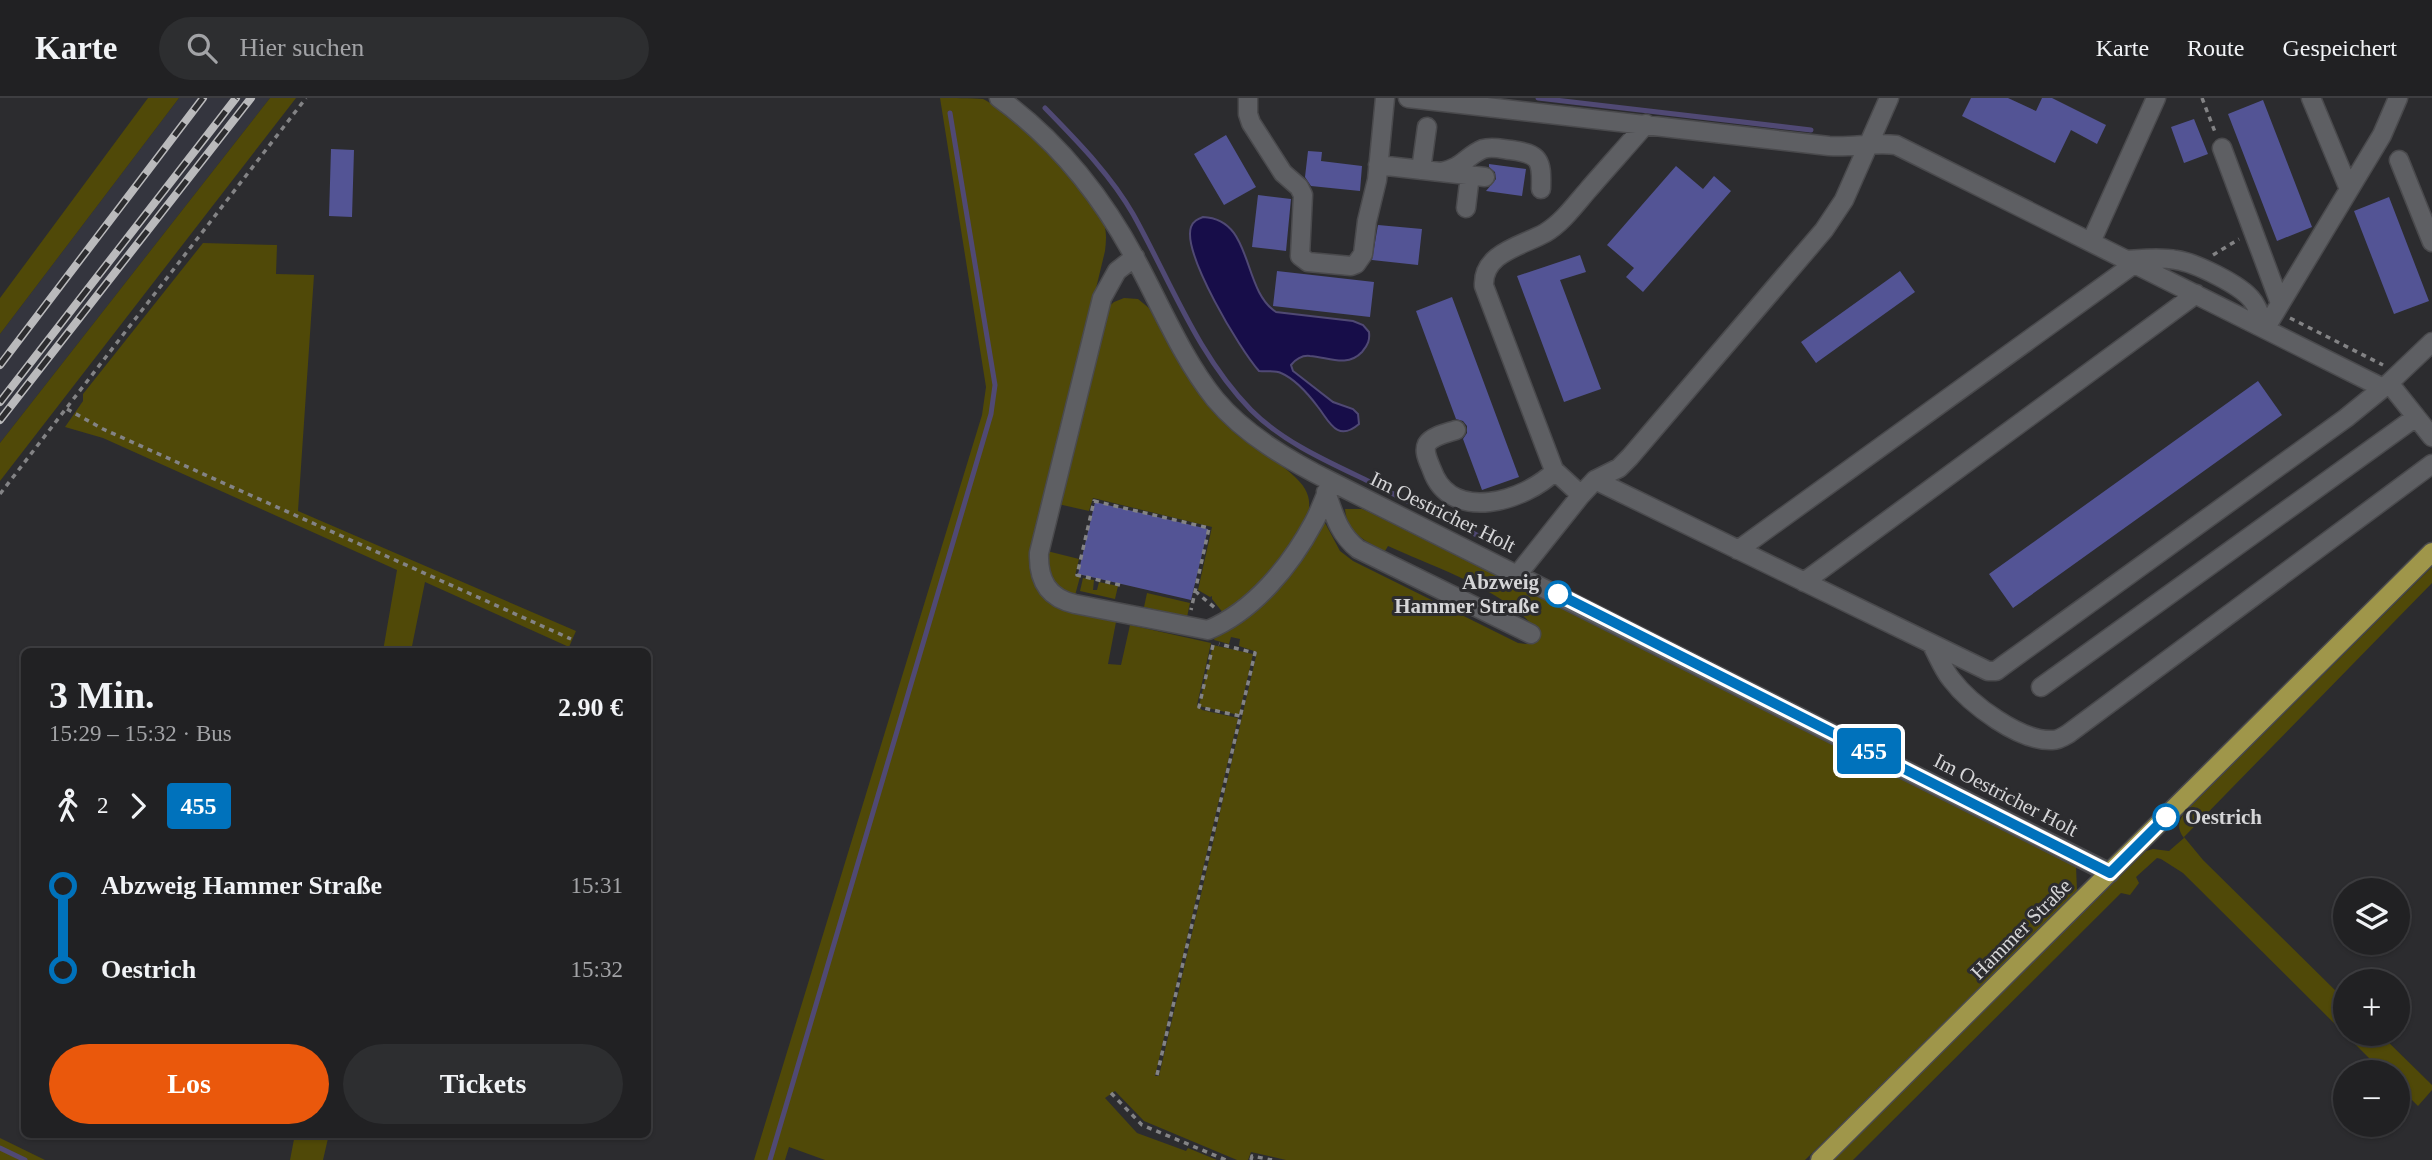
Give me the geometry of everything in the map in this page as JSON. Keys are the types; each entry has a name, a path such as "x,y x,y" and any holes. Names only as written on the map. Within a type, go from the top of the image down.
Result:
{"main road":[{"name":"Hammer Straße","path":"1820,1160 2432,552"}],"street":[{"path":"1248,98 1251,122 1283,173 1299,187 1303,195 1298,252 1302,259 1351,266 1360,259 1378,165 1385,98"},
{"path":"1409,98 1837,147 1896,145 2264,329 2390,381 2432,437"},
{"path":"1518,574 1595,480 1619,467 1630,457 1824,230 1844,200 1889,98"},
{"path":"2091,242 2156,98"},
{"path":"2311,98 2349,189"},
{"path":"2264,329 2382,135 2398,98"},
{"name":"Im Oestricher Holt","path":"1008,101 1070,162 1092,188 1135,257 1196,373 1216,400 1268,445 1329,487 1518,574 2110,873"},
{"path":"1581,495 1555,471 1484,286 1484,278 1487,268 1495,258 1546,233 1564,217 1646,124"},
{"path":"1421,170 1427,127"},
{"path":"2222,148 2278,307"},
{"path":"1441,172 1458,167 1484,149 1528,153 1540,163 1541,189"},
{"path":"2399,160 2432,242"},
{"path":"1378,165 1477,176 1466,208"},
{"path":"1135,257 1117,271 1102,298 1041,543 1038,567 1043,583 1051,594 1064,601 1187,626 1211,636 1250,603 1294,553 1314,522 1329,487"},
{"path":"1738,550 2130,262 2175,259 2237,287 2250,297 2257,307 2264,329"},
{"path":"1804,582 2196,294"},
{"path":"1595,480 1980,669 1996,671 2334,426 2432,344"},
{"path":"2041,687 2416,418"},
{"path":"1456,430 1432,439 1426,447 1426,453 1434,477 1441,487 1461,499 1484,504 1493,502 1535,487 1555,471"},
{"path":"1932,645 1950,677 1969,698 2021,732 2039,739 2056,740 2068,734 2432,464"},
{"path":"1329,487 1338,527 1358,550 1531,634"}],"path":[{"path":"0,494 306,98"},
{"path":"2202,98 2222,148"},
{"path":"2201,270 2208,257 2253,230"},
{"path":"2278,307 2390,381"},
{"path":"67,409 103,429 571,639"},
{"path":"1120,585 1077,575 1094,501 1209,528 1187,626"},
{"path":"1195,591 1227,622"},
{"path":"1157,1075 1255,653 1211,636 1199,707 1240,716"},
{"path":"1111,1093 1142,1125 1226,1160"},
{"path":"1251,1160 1252,1156 1272,1160"}],"shaded area":[{"path":"148,98 179,98 0,334 0,298"},
{"path":"179,98 270,98 0,443 0,334"},
{"path":"270,98 296,98 0,481 0,443"},
{"path":"940,98 983,99 1013,120 1068,175 1097,211 1105,227 1105,251 1033,551 1066,610 1116,622 1108,664 1121,665 1130,625 1211,643 1197,705 1202,710 1238,718 1155,1076 1159,1076 1257,652 1239,646 1240,639 1231,637 1229,644 1214,640 1215,637 1238,623 1324,521 1340,551 1353,561 1518,643 1527,644 1533,640 1534,628 1506,603 1488,591 1446,571 1388,546 1385,551 1371,544 1353,530 1345,509 1362,509 1369,512 2076,866 2077,891 1805,1160 1286,1160 1251,1152 1248,1160 1237,1160 1144,1121 1115,1091 1105,1098 1137,1133 1217,1160 825,1160 789,1147 785,1160 754,1160 982,415 986,387"},
{"path":"1203,217 1219,221 1231,229 1257,288 1276,312 1353,321 1363,325 1369,332 1366,347 1350,360 1307,356 1299,358 1291,365 1293,371 1333,402 1353,409 1358,414 1359,424 1339,431 1296,383 1279,372 1259,371 1250,360 1214,301 1195,258 1191,227"},
{"path":"203,243 277,245 276,274 314,275 298,511 576,631 569,647 425,582 412,648 384,648 397,570 103,438 65,427 83,401 83,394"},
{"path":"1124,298 1138,299 1149,308 1186,374 1220,418 1242,439 1292,474 1308,495 1308,512 1299,534 1295,536 1277,565 1256,588 1224,614 1212,596 1198,590 1212,527 1093,498 1089,511 1058,504 1105,310"},
{"path":"1047,551 1079,559 1075,576 1080,577 1074,599 1049,581"},
{"path":"2432,567 2432,583 2184,837 2203,860 2333,988 2333,1022 2183,873 2157,858 2136,877 2139,883 2130,895 2121,893 1853,1160 1833,1160 2146,851 2169,851 2184,838 2179,825 2184,813"},
{"path":"1083,578 1094,580 1093,590 1097,590 1099,582 1118,586 1115,599 1080,591"},
{"path":"1147,593 1190,603 1187,617 1144,607"},
{"path":"1213,645 1253,654 1239,715 1199,706"},
{"path":"2357,1046 2392,1046 2407,1060 2371,1060"},
{"path":"2410,1063 2432,1085 2432,1090 2418,1106 2410,1098"},
{"path":"0,1138 45,1160 0,1160"},
{"path":"294,1138 328,1138 323,1160 290,1160"}],"building":[{"path":"1971,98 2008,98 2036,111 2042,98 2052,98 2106,125 2097,144 2071,130 2055,163 1962,116"},
{"path":"2263,100 2312,227 2277,241 2228,114"},
{"path":"2194,119 2208,154 2184,163 2171,127"},
{"path":"1226,135 1256,187 1224,205 1194,154"},
{"path":"331,149 354,150 352,217 329,216"},
{"path":"1308,151 1322,152 1321,161 1362,166 1360,191 1311,186 1305,177"},
{"path":"1489,164 1526,169 1522,196 1486,191 1496,179"},
{"path":"1676,166 1703,189 1714,176 1731,191 1643,292 1626,277 1634,268 1607,245"},
{"path":"1258,195 1291,199 1286,251 1252,247"},
{"path":"2389,197 2429,301 2394,314 2354,211"},
{"path":"1378,225 1422,229 1418,265 1372,260"},
{"path":"1580,255 1586,272 1560,280 1601,389 1564,402 1517,276"},
{"path":"1277,271 1374,282 1370,317 1273,306"},
{"path":"1900,271 1915,292 1816,363 1801,342"},
{"path":"1452,297 1519,477 1482,490 1463,439 1467,426 1456,419 1416,311"},
{"path":"2258,381 2282,415 2013,608 1989,574"},
{"path":"1095,502 1208,529 1191,600 1078,574"}],"waterway":[{"path":"1538,98 1811,130"},
{"path":"1045,108 1092,158 1124,199 1200,341 1215,365 1251,410 1276,431 1319,457 1483,538 1502,541"},
{"path":"770,1160 991,414 995,385 950,113"},
{"path":"0,1148 25,1160"}],"railway":[{"path":"0,365 203,98"},
{"path":"0,402 236,98"},
{"path":"0,420 251,98"}],"bus line":[{"name":"455","path":"1558,594 2110,873 2166,817"}],"place":[{"name":"Abzweig Hammer Straße","path":"1558,594"},
{"name":"Oestrich","path":"2166,817"}]}
